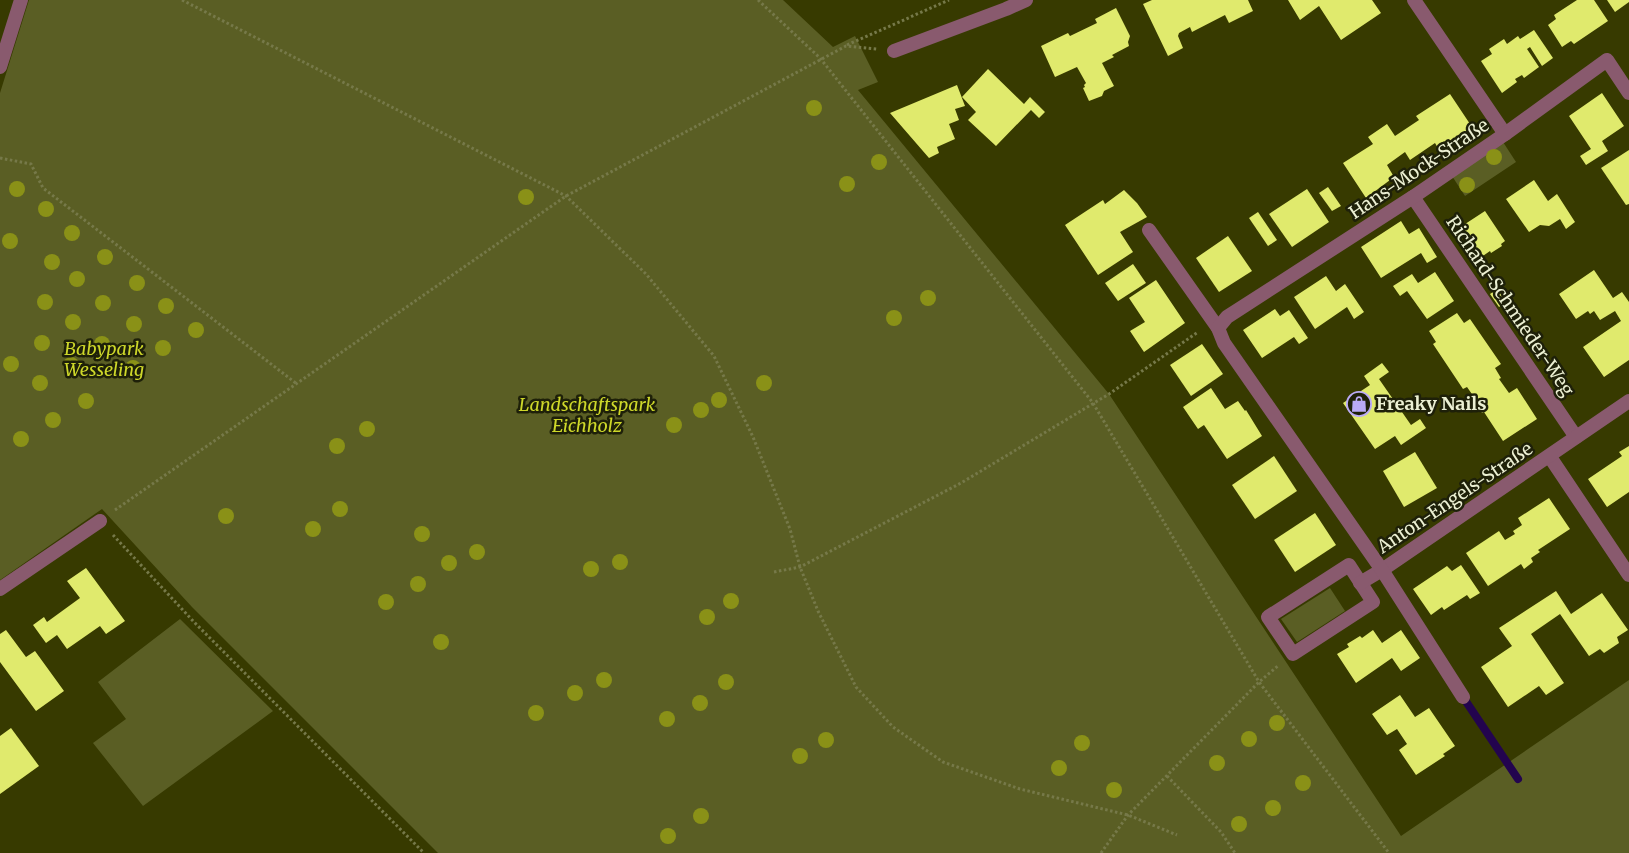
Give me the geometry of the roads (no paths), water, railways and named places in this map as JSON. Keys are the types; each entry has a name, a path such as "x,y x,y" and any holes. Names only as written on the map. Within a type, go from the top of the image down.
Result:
{"street":[{"path":"0,67 22,0"},
{"path":"894,51 1026,0"},
{"path":"1414,0 1505,134"},
{"name":"Hans-Mock-Straße","path":"1218,328 1227,317 1413,197 1505,134 1607,60 1629,93"},
{"name":"Richard-Schmieder-Weg","path":"1413,197 1576,437"},
{"path":"1150,230 1218,328 1224,343 1382,570"},
{"name":"Anton-Engels-Straße","path":"1360,583 1550,457 1629,401"},
{"name":"Anton-Engels-Straße","path":"1550,457 1629,575"},
{"path":"0,589 100,521"},
{"path":"1349,565 1360,583 1373,602 1293,654 1268,617 1349,565"},
{"name":"Anton-Engels-Straße","path":"1382,570 1463,697"}],"waterway":[{"path":"1463,697 1518,779"}],"place":[{"name":"Freaky Nails","path":"1359,404"}],"park label":[{"name":"Babypark Wesseling","path":"104,359"},
{"name":"Landschaftspark Eichholz","path":"587,415"}]}
